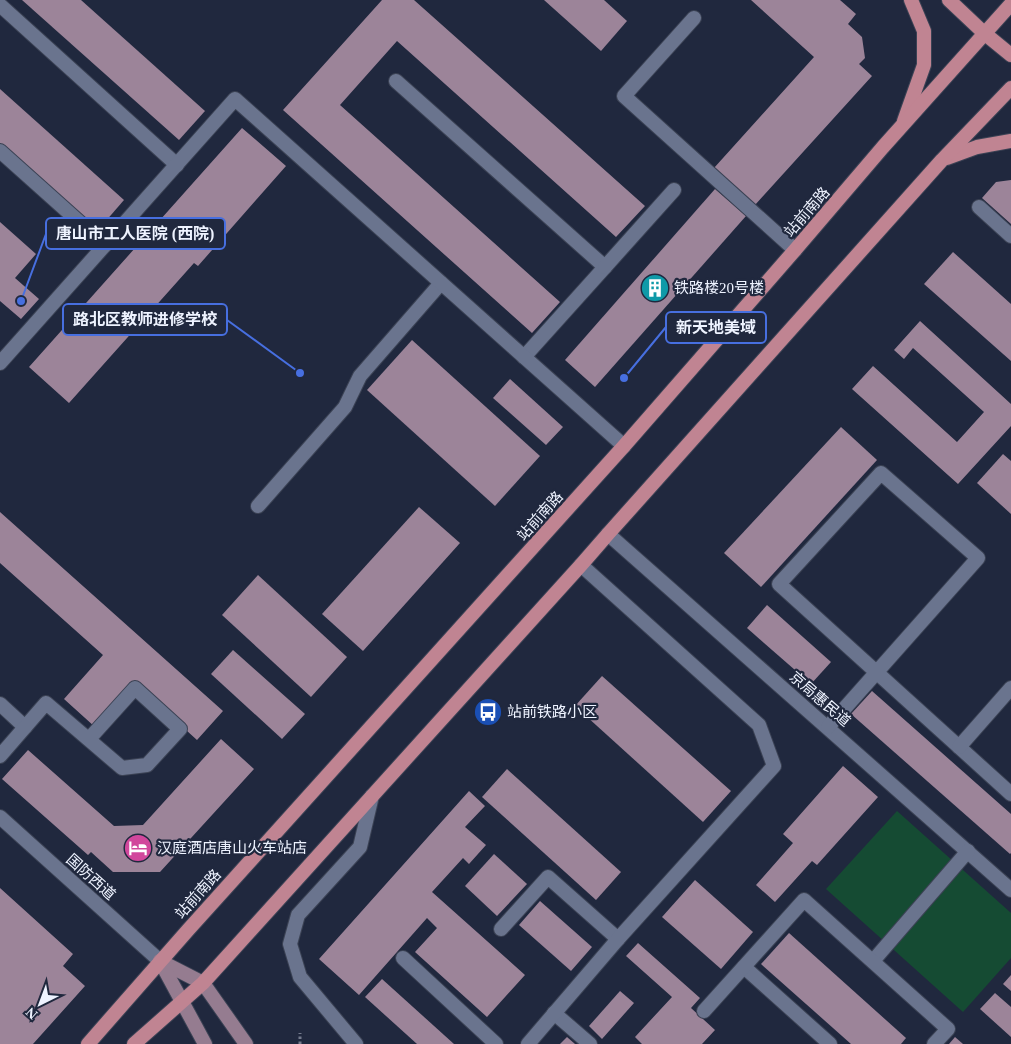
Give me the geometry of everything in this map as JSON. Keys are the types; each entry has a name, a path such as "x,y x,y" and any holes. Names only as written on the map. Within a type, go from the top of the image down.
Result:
{"main road":[{"path":"902,127 924,65 924,31 912,0"},
{"path":"949,0 1011,55"},
{"name":"站前南路","path":"88,1044 160,961 624,446 1011,4"},
{"path":"134,1044 203,983 581,566 942,160 1011,88"},
{"path":"942,160 977,147 1011,141"},
{"name":"国防西道","path":"160,961 203,983 246,1044"},
{"name":"国防西道","path":"160,961 205,1044"}],"street":[{"path":"0,5 177,165"},
{"path":"694,18 624,96 795,250"},
{"path":"396,81 605,267"},
{"path":"0,363 235,100 624,446"},
{"path":"0,151 105,245"},
{"path":"524,357 674,190"},
{"path":"979,207 1011,236"},
{"path":"258,506 345,407 360,376 441,283"},
{"path":"828,727 876,672 978,558 880,473 779,584 876,672 1011,794"},
{"name":"京局惠民道","path":"608,534 968,851 1009,883"},
{"path":"528,1044 618,939 774,766 758,725 581,566"},
{"path":"0,756 46,703 122,768 146,766 180,728 135,688 89,739"},
{"path":"959,747 1011,688"},
{"path":"0,704 25,727"},
{"path":"356,1044 300,977 290,944 298,915 360,847 372,796"},
{"name":"国防西道","path":"0,817 160,961"},
{"path":"873,961 968,851"},
{"path":"501,929 548,877 618,939"},
{"path":"704,1011 804,900 948,1029 934,1044"},
{"path":"402,958 496,1044"},
{"path":"744,966 830,1044"},
{"path":"554,1013 590,1044"}],"path":[{"path":"300,1033 300,1044"}],"green space":[{"path":"897,811 1011,913 1011,958 963,1012 826,889"}],"building":[{"path":"22,0 81,0 205,111 179,140"},
{"path":"382,0 414,0 645,206 616,237 397,41 340,105 560,302 532,333 283,110"},
{"path":"544,0 604,0 627,21 601,51"},
{"path":"751,0 840,0 856,14 848,24 862,37 865,58 859,64 872,76 755,205 714,168 814,57"},
{"path":"0,89 124,200 98,230 0,143"},
{"path":"242,128 286,166 198,266 194,263 69,403 29,367"},
{"path":"1011,180 1011,224 982,198 996,182"},
{"name":"铁路楼20号楼","path":"715,189 746,216 595,387 565,360"},
{"path":"0,222 36,254 15,278 39,299 21,319 0,301"},
{"path":"953,252 1011,304 1011,361 924,284"},
{"path":"920,321 1011,404 1011,426 958,484 852,389 873,366 957,442 984,412 913,348 904,359 894,350"},
{"path":"412,340 540,456 495,506 367,390"},
{"path":"510,379 563,427 546,445 493,398"},
{"path":"841,427 877,460 761,587 724,553"},
{"path":"1003,454 1011,461 1011,514 977,483"},
{"path":"419,507 460,543 363,651 322,614"},
{"path":"0,512 223,711 197,740 134,683 95,727 64,699 103,655 0,563"},
{"path":"258,575 347,657 311,697 222,615"},
{"path":"767,605 831,662 811,684 747,628"},
{"path":"233,650 305,714 282,739 211,674"},
{"path":"602,676 731,791 703,822 575,706"},
{"path":"872,691 1011,814 1010,854 851,714"},
{"path":"221,739 254,769 160,872 113,872 91,852 88,855 2,779 28,750 114,826 143,825"},
{"path":"843,766 878,797 817,865 812,861 775,902 756,885 793,843 783,834"},
{"path":"507,769 621,872 596,900 482,797"},
{"path":"469,791 485,806 465,827 486,845 469,864 463,858 432,892 525,975 487,1017 415,952 437,928 427,918 359,995 319,959"},
{"path":"494,854 527,884 497,916 465,886"},
{"path":"695,880 753,932 721,969 662,917"},
{"path":"0,888 73,954 63,966 85,986 33,1044 0,1044"},
{"path":"540,901 592,947 571,971 519,925"},
{"path":"789,933 906,1038 901,1044 851,1044 761,964"},
{"path":"638,943 700,998 691,1008 715,1030 702,1044 642,1044 635,1037 672,997 626,956"},
{"path":"1011,975 1011,991 1003,984"},
{"path":"382,979 454,1044 417,1044 365,997"},
{"path":"620,991 634,1003 602,1039 589,1026"},
{"path":"995,993 1011,1007 1011,1037 980,1009"},
{"path":"567,1037 575,1044 560,1044"},
{"path":"955,1037 963,1044 949,1044"}],"place":[{"name":"铁路楼20号楼","path":"655,288"},
{"name":"唐山市工人医院 (西院)","path":"21,301"},
{"name":"路北区教师进修学校","path":"300,373"},
{"name":"新天地美域","path":"624,378"},
{"name":"站前铁路小区","path":"488,712"},
{"name":"汉庭酒店唐山火车站店","path":"138,848"}]}
